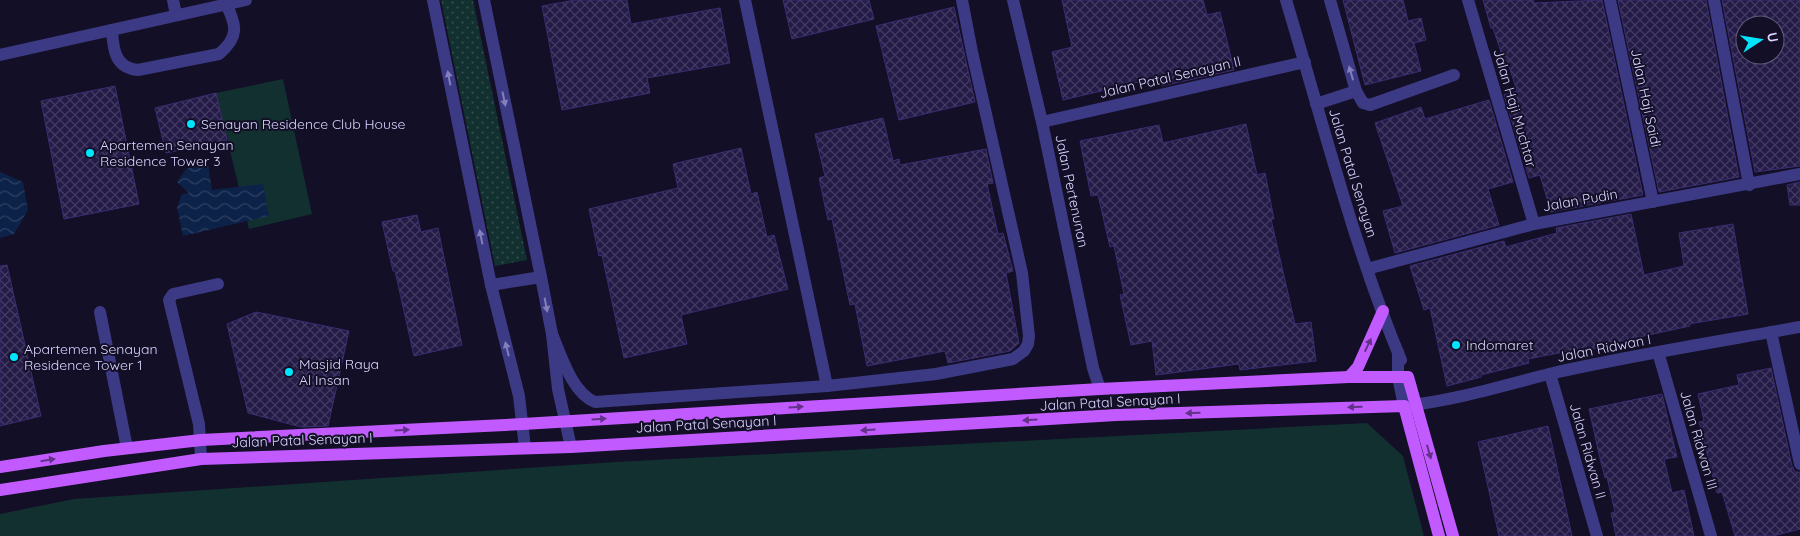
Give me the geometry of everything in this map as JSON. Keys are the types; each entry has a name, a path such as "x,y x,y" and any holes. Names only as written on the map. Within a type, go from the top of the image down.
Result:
{"main road":[{"path":"1349,377 1358,367 1383,311"},
{"name":"Jalan Patal Senayan I","path":"0,468 128,448 200,440 523,424 1100,389 1349,377 1403,377"},
{"name":"Jalan Patal Senayan I","path":"0,490 201,459 571,447 1116,416 1409,405"},
{"name":"Jalan Patal Senayan","path":"1409,405 1438,536"},
{"name":"Jalan Patal Senayan","path":"1409,405 1452,536"}],"street":[{"path":"173,0 176,15"},
{"path":"0,55 246,0"},
{"path":"434,0 490,285 519,396 525,448"},
{"path":"484,0 541,277 552,334 558,389 571,447"},
{"path":"745,0 827,386"},
{"path":"552,334 563,362 582,394 594,402 827,386 936,374 996,364 1013,359 1024,351 1028,344 1029,336 1022,273 962,0"},
{"name":"Jalan Pertenunan","path":"1013,0 1042,122 1093,368 1100,389"},
{"name":"Jalan Patal Senayan","path":"1286,0 1316,104 1368,269 1398,352 1409,405"},
{"path":"1330,0 1356,91 1363,103 1370,105 1454,75"},
{"name":"Jalan Haji Muchtar","path":"1468,0 1534,224"},
{"name":"Jalan Haji Saidi","path":"1610,0 1653,202"},
{"path":"1714,0 1749,185"},
{"path":"112,30 116,54 129,69 138,70 219,54 229,45 235,32 233,17 226,4"},
{"name":"Jalan Patal Senayan II","path":"1042,122 1305,62"},
{"path":"1316,104 1356,91"},
{"name":"Jalan Pudin","path":"1368,269 1534,224 1800,174"},
{"path":"490,285 541,277"},
{"path":"201,459 200,424 169,300 173,294 218,284"},
{"path":"100,312 128,448"},
{"name":"Jalan Ridwan I","path":"1409,405 1442,401 1550,374 1658,352 1800,327"},
{"path":"1771,332 1800,462"},
{"name":"Jalan Ridwan III","path":"1658,352 1711,536"},
{"name":"Jalan Ridwan II","path":"1550,374 1596,536"}],"green space":[{"path":"441,0 473,0 527,260 495,266"},
{"path":"283,79 312,214 249,229 216,93"},
{"path":"1367,423 1403,456 1424,536 0,536 0,514 74,499 615,462"}],"water":[{"path":"208,165 212,190 263,184 269,216 183,236 177,207 182,194 189,193 177,182 187,168"},
{"path":"0,172 23,182 28,210 14,234 0,238"}],"building":[{"path":"575,0 627,0 631,24 720,8 730,63 647,78 650,93 562,110 542,6"},
{"path":"783,0 869,0 874,19 792,39"},
{"path":"1062,0 1203,0 1207,15 1220,12 1234,70 1162,86 1160,77 1063,100 1052,52 1072,47"},
{"path":"1343,0 1403,0 1408,21 1421,18 1426,40 1414,43 1421,71 1365,85"},
{"path":"1483,0 1533,0 1534,3 1602,0 1643,195 1551,212 1540,175 1529,178 1504,95 1517,91 1507,60 1504,61 1493,28 1491,28"},
{"path":"1618,0 1706,0 1739,177 1659,192"},
{"path":"1722,0 1800,0 1800,166 1755,172"},
{"path":"954,7 975,102 899,120 876,26"},
{"name":"Apartemen Senayan Residence Tower 3","path":"115,86 139,204 64,219 41,101"},
{"name":"Senayan Residence Club House","path":"216,93 227,140 166,153 155,108"},
{"path":"1489,100 1513,182 1488,189 1499,225 1395,253 1383,211 1403,206 1375,123 1421,107 1425,119"},
{"path":"883,118 893,161 899,159 900,165 986,149 993,183 987,184 998,234 1003,233 1013,271 1006,273 1019,343 1010,351 948,363 945,351 867,366 855,304 850,305 832,219 828,220 819,178 825,176 815,134"},
{"path":"1246,124 1257,175 1265,173 1274,219 1271,219 1295,324 1311,322 1316,361 1240,370 1239,364 1156,375 1152,341 1131,345 1120,295 1124,294 1114,246 1110,247 1098,195 1091,196 1080,141 1159,125 1163,143"},
{"path":"741,148 751,194 757,192 767,237 774,235 788,289 681,315 687,344 624,358 602,255 599,256 589,209 678,188 673,164"},
{"path":"1800,182 1800,205 1790,205 1787,185"},
{"path":"1631,214 1644,275 1684,266 1679,233 1733,224 1748,314 1689,324 1690,326 1598,346 1598,348 1569,353 1569,351 1528,359 1529,363 1447,386 1430,308 1424,310 1410,266 1504,241 1506,247 1557,233 1556,228"},
{"path":"417,215 421,232 438,228 462,345 414,356 382,222"},
{"name":"Apartemen Senayan Residence Tower 1","path":"7,265 41,416 0,426 0,266"},
{"name":"Masjid Raya Al Insan","path":"256,312 349,331 328,426 301,427 248,413 227,324"},
{"path":"1771,368 1792,466 1795,472 1800,472 1800,529 1773,536 1735,536 1722,492 1717,493 1699,422 1704,421 1698,394 1739,385 1737,375"},
{"path":"1662,394 1677,457 1664,459 1672,493 1684,490 1694,536 1616,536 1611,513 1615,512 1589,409"},
{"path":"1548,426 1572,536 1499,536 1478,442"}],"place":[{"name":"Senayan Residence Club House","path":"191,124"},
{"name":"Apartemen Senayan Residence Tower 3","path":"90,153"},
{"name":"Indomaret","path":"1456,345"},
{"name":"Apartemen Senayan Residence Tower 1","path":"14,357"},
{"name":"Masjid Raya Al Insan","path":"289,372"}]}
